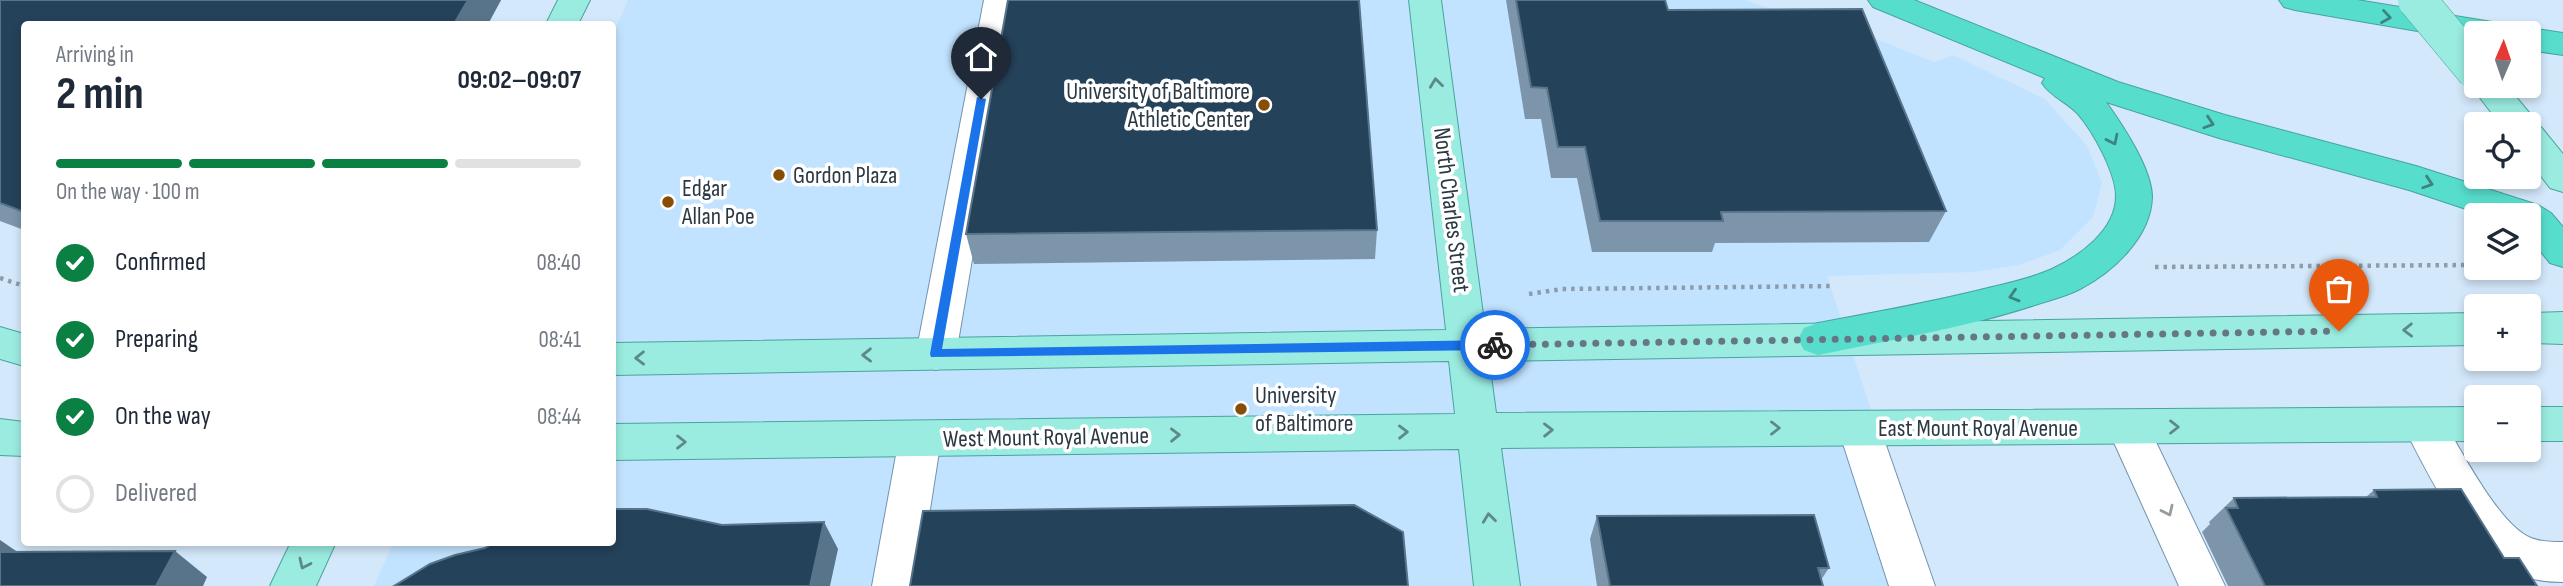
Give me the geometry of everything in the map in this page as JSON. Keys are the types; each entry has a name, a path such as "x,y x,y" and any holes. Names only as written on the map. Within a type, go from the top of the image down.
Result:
{"highway":[{"path":"1884,0 2119,94 2219,126 2416,179 2488,203"},
{"path":"2295,0 2464,28"},
{"path":"1818,339 2013,298 2064,280 2091,265 2111,247 2130,218 2134,195 2127,170 2108,130 2089,104 2051,78 1938,23"},
{"path":"2541,41 2563,44"},
{"path":"2541,227 2563,253"}],"main road":[{"path":"564,21 574,0"},
{"name":"North Charles Street","path":"1426,0 1497,586"},
{"path":"2417,0 2464,56"},
{"path":"2498,98 2509,112"},
{"path":"2541,151 2563,179"},
{"path":"2541,328 2563,328"},
{"path":"616,359 2464,329"},
{"path":"0,343 21,349"},
{"name":"East Mount Royal Avenue","path":"1479,431 2464,424"},
{"path":"2541,424 2563,424"},
{"name":"West Mount Royal Avenue","path":"616,442 1479,431"},
{"path":"0,437 21,439"},
{"path":"293,586 312,546"}],"lane":[{"path":"936,354 1000,0"},
{"path":"2424,425 2488,528 2509,549 2537,561 2563,562"},
{"path":"2128,427 2203,586"},
{"path":"1859,428 1912,586"},
{"path":"895,586 920,439"}],"path":[{"path":"2145,267 2464,265"},
{"path":"0,278 21,285"},
{"path":"1562,289 1838,286"}],"shaded area":[{"name":"University of Baltimore","path":"628,0 1745,0 1850,36 1856,31 1934,62 1953,55 2045,99 2087,146 2102,183 2093,217 2060,250 2019,265 1974,272 1827,276 1929,586 374,586 392,546 616,546 616,27"}],"building":[{"path":"0,0 468,0 456,21 21,21 21,211 0,203"},
{"path":"1008,0 1359,0 1377,230 966,234"},
{"path":"1516,0 1665,0 1668,10 1862,9 1946,211 1721,212 1723,221 1600,221 1585,147 1558,147 1547,88 1531,87"},
{"path":"2461,489 2504,558 2519,558 2537,586 2265,586 2226,508 2238,508 2234,498 2377,497 2374,490"},
{"path":"1354,505 1403,532 1408,586 910,586 923,511"},
{"path":"616,509 647,509 722,525 824,522 810,586 394,586 430,564 485,548 616,546"},
{"path":"1814,515 1829,568 1818,568 1823,586 1610,586 1597,516"},
{"path":"175,551 156,586 0,586 0,552"}],"way so far":[{"path":"1495,345 2339,331"}],"place":[{"name":"University of Baltimore Athletic Center","path":"1264,105"},
{"name":"Gordon Plaza","path":"779,175"},
{"name":"Edgar Allan Poe","path":"668,202"},
{"name":"University of Baltimore","path":"1241,409"}],"route":[{"path":"981,99 936,354 1495,345"}]}
